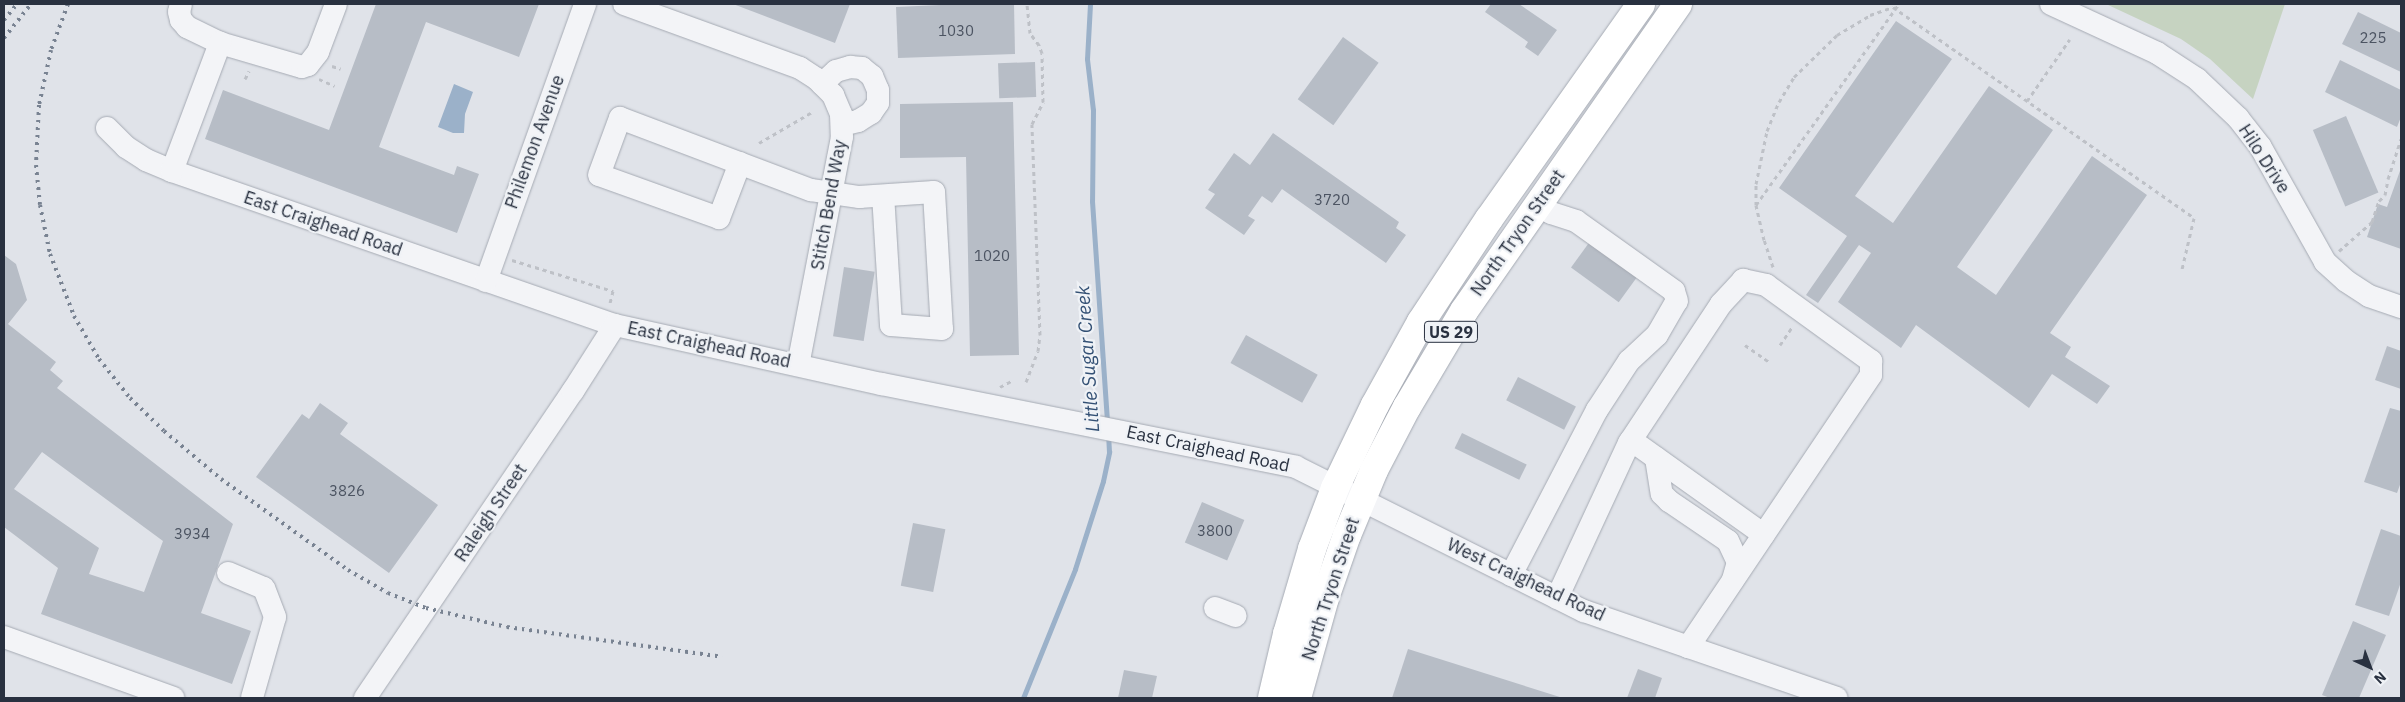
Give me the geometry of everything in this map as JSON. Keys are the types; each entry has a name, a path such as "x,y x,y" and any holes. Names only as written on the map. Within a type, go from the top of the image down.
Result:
{"main road":[{"name":"North Tryon Street","path":"1272,698 1297,596 1335,488 1375,405 1421,322 1494,211 1640,4"},
{"name":"North Tryon Street","path":"1297,698 1325,598 1361,501 1374,470 1436,357 1464,310 1678,4"}],"street":[{"path":"181,4 179,12 181,20 187,28 220,43 260,53 295,66 308,65 318,52 336,4"},
{"name":"Philemon Avenue","path":"486,281 585,4"},
{"name":"Stitch Bend Way","path":"624,4 800,68 833,94 841,114 842,137 833,195 798,365"},
{"name":"Hilo Drive","path":"2051,4 2157,53 2197,79 2238,118 2260,146 2326,262 2346,281 2369,296 2401,307"},
{"path":"172,171 220,43"},
{"path":"822,84 836,71 850,67 862,68 872,76 878,90 878,102 871,113 858,121 842,125"},
{"path":"740,163 719,218 599,175 620,118 740,163 811,190 833,195 859,197 934,192 942,329 891,325 883,196"},
{"name":"East Craighead Road","path":"107,128 126,147 146,160 172,171 486,281 611,317 798,365 1296,467 1316,475 1335,488"},
{"path":"1511,575 1597,410 1638,351 1656,335 1675,307 1677,295 1576,221 1551,213 1538,205"},
{"path":"1557,598 1631,440 1720,304 1743,280 1766,285 1871,361 1871,375 1688,647"},
{"name":"Raleigh Street","path":"365,698 573,392 611,317"},
{"path":"1631,440 1764,534"},
{"path":"1656,458 1662,494 1669,501 1728,541 1738,562 1733,582"},
{"name":"West Craighead Road","path":"1335,488 1584,611 1836,698"},
{"path":"228,573 264,588 275,617 252,698"},
{"path":"1214,608 1236,616"},
{"path":"4,637 172,698"}],"path":[{"path":"1026,382 1038,351 1040,335 1032,124 1043,102 1042,53 1039,45 1030,33 1027,4"},
{"path":"1756,205 1898,4"},
{"path":"1773,268 1756,205 1756,184 1767,131 1779,102 1794,77 1810,58 1837,34 1870,15 1893,7 2194,218 2182,269"},
{"path":"2027,101 2070,39"},
{"path":"759,143 812,112"},
{"path":"2339,251 2372,222 2379,201 2387,190 2388,179 2401,139"},
{"path":"517,262 614,291 611,317"},
{"path":"1745,345 1769,362"},
{"path":"999,388 1012,380"}],"green space":[{"path":"2106,4 2285,4 2253,99 2210,59 2181,39"}],"water":[{"path":"454,84 473,92 465,114 464,133 453,133 438,127"}],"building":[{"path":"376,4 539,4 519,57 426,22 379,147 454,175 457,166 479,174 457,233 205,139 223,90 329,130"},
{"path":"733,4 850,4 835,43"},
{"path":"1014,4 1015,54 898,58 896,7"},
{"path":"1491,4 1519,4 1557,30 1538,56 1525,47 1528,42 1485,12"},
{"path":"2358,12 2401,33 2401,72 2342,44"},
{"path":"1896,21 1952,59 1855,196 1893,223 1989,86 2053,130 1957,267 1996,295 2092,156 2147,195 2050,333 2071,347 2065,357 2110,386 2097,404 2052,374 2029,408 1916,325 1901,348 1838,302 1871,253 1859,245 1818,303 1806,295 1847,236 1779,188"},
{"path":"1343,37 1379,63 1333,125 1298,99"},
{"path":"2340,60 2401,90 2401,117 2397,127 2325,92"},
{"path":"1035,62 1036,97 999,98 998,63"},
{"path":"1013,102 1019,355 970,356 966,157 900,158 900,104"},
{"path":"2346,116 2378,192 2345,206 2313,130"},
{"path":"1273,133 1399,222 1396,228 1406,235 1386,263 1282,189 1272,203 1262,196 1248,216 1255,220 1244,235 1205,208 1215,194 1208,190 1234,153 1250,165"},
{"path":"2401,168 2401,249 2367,237 2378,204 2387,207"},
{"path":"1591,240 1639,275 1619,302 1571,268"},
{"path":"4,255 16,264 27,300 8,324 56,362 50,370 63,381 57,388 233,524 201,613 251,631 232,684 41,614 58,568 4,527","holes":["42,452 163,541 144,592 89,574 99,548 14,489"]},
{"path":"844,267 875,272 864,341 833,336"},
{"path":"1246,335 1318,375 1302,403 1230,363"},
{"path":"2387,346 2401,351 2401,389 2375,380"},
{"path":"1518,377 1576,407 1564,430 1506,400"},
{"path":"320,403 348,423 340,434 438,505 389,573 256,477 302,414 309,419"},
{"path":"2390,408 2401,411 2401,482 2397,493 2364,482"},
{"path":"1462,433 1527,465 1519,480 1455,448"},
{"path":"1202,502 1244,520 1227,560 1185,543"},
{"path":"913,523 945,529 933,592 901,586"},
{"path":"2381,529 2401,536 2401,582 2389,616 2355,605"},
{"path":"2353,621 2386,635 2359,698 2330,698 2322,695"},
{"path":"1408,649 1563,698 1392,698"},
{"path":"1638,669 1662,678 1655,698 1627,698"},
{"path":"1124,670 1157,676 1152,698 1118,698"}],"waterway":[{"name":"Little Sugar Creek","path":"1090,4 1087,59 1093,110 1092,201 1107,423"},
{"name":"Little Sugar Creek","path":"1023,698 1075,569 1103,481 1109,452 1108,434"}],"railway":[{"path":"4,20 17,4"},
{"path":"4,38 31,4"},
{"path":"68,4 51,50 39,105 36,165 40,205 50,254 74,316 99,359 130,398 164,431 221,479 348,570 388,593 426,608 507,627 722,657"}]}
